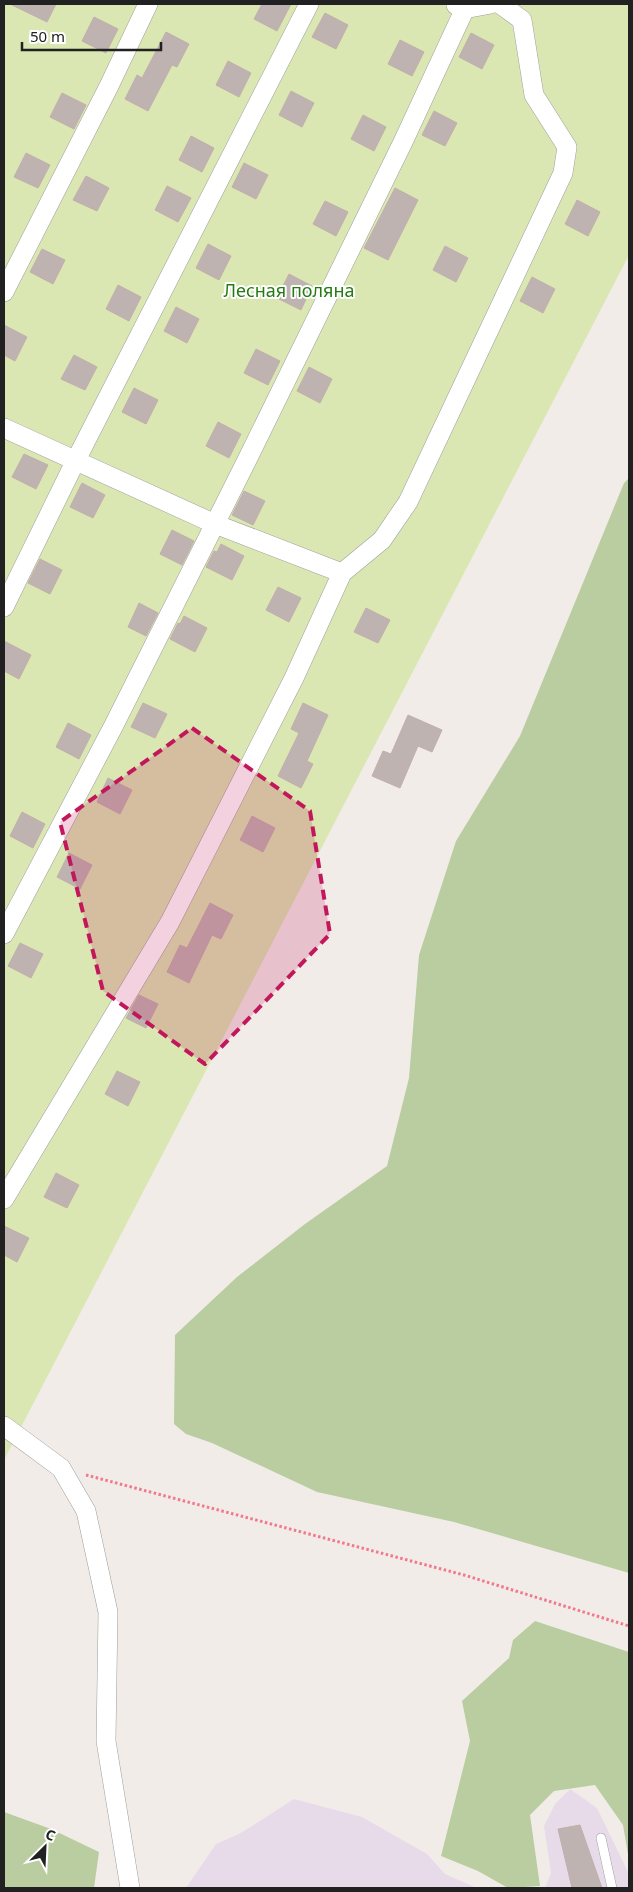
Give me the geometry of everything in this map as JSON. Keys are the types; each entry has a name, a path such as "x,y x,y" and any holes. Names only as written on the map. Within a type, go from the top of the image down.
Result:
{"street":[{"path":"4,292 109,86 148,4"},
{"path":"4,607 76,460 309,4"},
{"path":"4,934 113,727 215,524 398,151 461,5 491,4"},
{"path":"4,1199 170,922 294,678 342,573 382,540 408,502 563,173 567,147 534,95 522,20 500,4"},
{"path":"4,428 215,524 342,573"},
{"path":"4,1426 61,1468 86,1511 108,1612 106,1741 130,1888"}],"lane":[{"path":"601,1838 612,1888"}],"path":[{"path":"61,1468 464,1575 629,1626"}],"highlighted area":[{"path":"192,728 310,811 330,934 205,1064 103,991 60,822"}],"shaded area":[{"path":"570,1789 597,1808 629,1874 629,1888 545,1888 551,1873 544,1826 555,1804"},
{"path":"294,1799 362,1817 427,1854 445,1874 477,1888 186,1888 216,1844 241,1833"}],"green space":[{"name":"Лесная поляна","path":"4,4 629,4 629,255 4,1460"},
{"path":"629,478 629,1573 454,1522 317,1492 212,1443 186,1434 174,1424 175,1335 237,1277 305,1224 387,1166 409,1078 419,955 456,841 520,736 624,483"},
{"path":"535,1621 629,1652 629,1860 623,1825 595,1785 554,1791 530,1815 540,1886 508,1888 478,1871 441,1856 470,1741 462,1701 509,1658 513,1640"},
{"path":"4,1812 51,1829 99,1852 94,1888 4,1888"}],"building":[{"path":"10,4 56,4 47,22"},
{"path":"262,4 291,4 277,31 254,19"},
{"path":"325,13 348,25 336,49 312,37"},
{"path":"94,17 118,29 106,53 82,41"},
{"path":"166,32 189,44 177,67 172,65 148,111 125,99 137,75 142,78"},
{"path":"471,33 494,45 482,69 459,57"},
{"path":"400,40 424,52 412,76 388,64"},
{"path":"228,61 251,73 239,97 216,85"},
{"path":"291,91 314,103 302,127 279,115"},
{"path":"62,93 86,105 74,129 50,117"},
{"path":"434,111 457,123 445,146 422,135"},
{"path":"363,115 386,127 374,151 351,139"},
{"path":"191,136 214,148 202,172 179,160"},
{"path":"26,153 50,165 38,188 14,177"},
{"path":"244,163 268,175 256,199 232,187"},
{"path":"86,176 109,188 97,211 73,200"},
{"path":"167,186 191,198 178,222 155,210"},
{"path":"395,188 418,200 388,260 364,248"},
{"path":"577,200 600,212 588,236 565,224"},
{"path":"325,201 348,212 336,236 313,224"},
{"path":"208,244 231,256 219,280 196,268"},
{"path":"445,246 468,258 456,282 433,270"},
{"path":"42,249 65,260 53,284 30,272"},
{"path":"289,274 312,286 301,310 277,298"},
{"path":"532,277 555,289 543,313 520,301"},
{"path":"118,285 141,297 129,321 106,309"},
{"path":"176,307 199,319 187,343 164,331"},
{"path":"4,325 27,337 15,361 4,355"},
{"path":"256,349 280,361 268,385 244,373"},
{"path":"74,355 97,367 85,390 61,379"},
{"path":"309,367 332,379 320,403 297,391"},
{"path":"134,388 158,400 146,424 122,412"},
{"path":"218,422 241,434 229,458 206,446"},
{"path":"24,454 48,465 36,489 12,477"},
{"path":"82,483 105,495 93,518 70,507"},
{"path":"244,491 265,501 253,525 232,515"},
{"path":"172,530 194,541 182,565 160,554"},
{"path":"221,544 244,556 232,580 206,567 214,551 217,552"},
{"path":"40,559 62,570 50,594 28,583"},
{"path":"278,587 301,598 289,622 266,610"},
{"path":"139,603 158,613 146,636 128,627"},
{"path":"366,608 390,620 378,643 354,632"},
{"path":"184,616 207,628 195,652 170,639"},
{"path":"4,641 31,655 19,679 4,671"},
{"path":"143,703 167,714 155,738 131,727"},
{"path":"303,703 328,715 307,761 313,764 301,788 278,776 299,733 291,729"},
{"path":"408,715 442,730 432,752 418,746 400,788 372,776 383,751 391,754"},
{"path":"68,723 91,735 79,759 56,747"},
{"path":"108,778 132,790 120,814 97,802"},
{"path":"22,812 45,824 33,848 10,836"},
{"path":"252,816 275,828 263,852 240,840"},
{"path":"69,853 92,865 80,889 57,877"},
{"path":"210,903 233,915 221,939 212,935 189,983 167,972 180,945 187,948"},
{"path":"20,943 43,954 31,978 8,966"},
{"path":"139,995 158,1004 146,1028 126,1018"},
{"path":"117,1071 140,1082 128,1106 105,1094"},
{"path":"56,1173 79,1185 67,1208 44,1197"},
{"path":"4,1226 29,1238 17,1262 4,1255"},
{"path":"580,1825 602,1888 572,1888 558,1829"}]}
